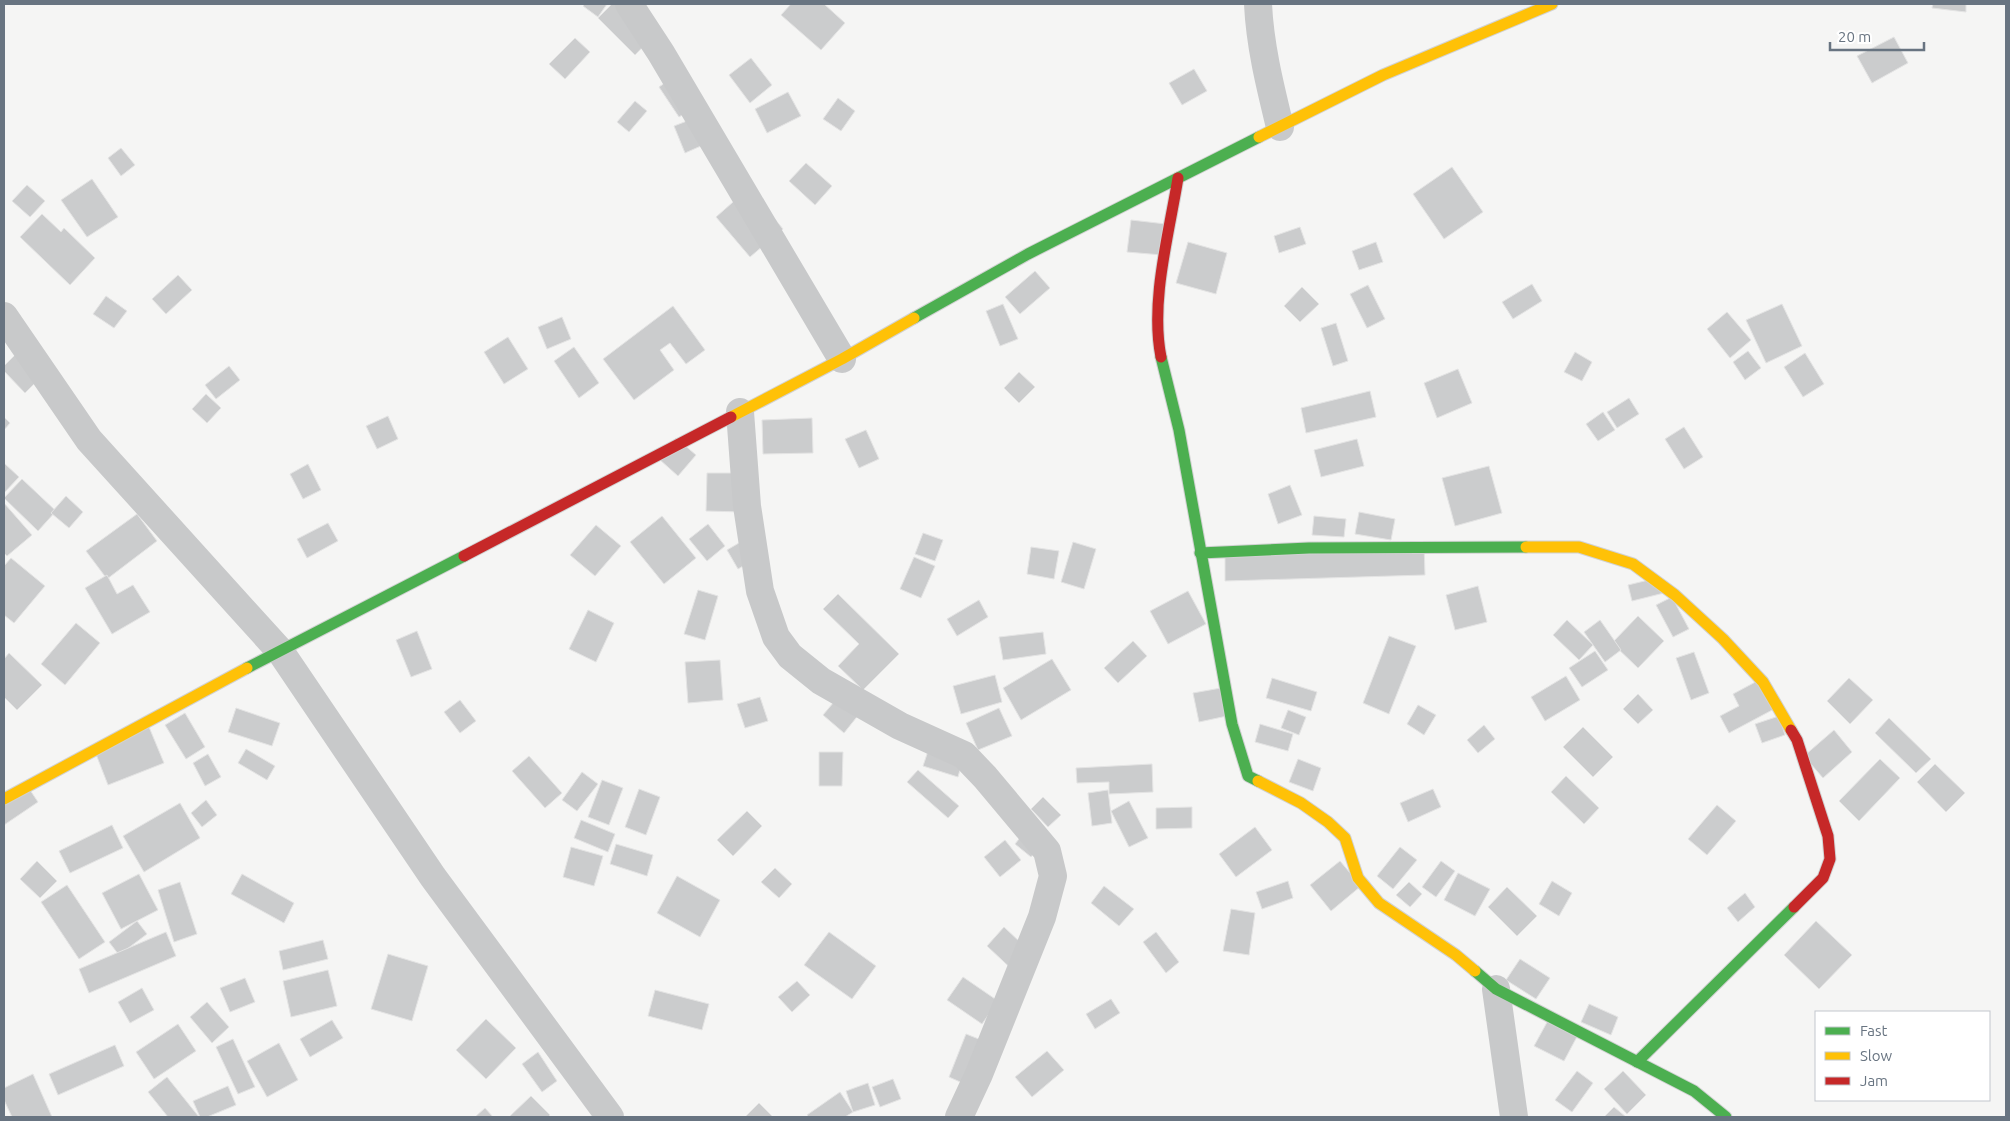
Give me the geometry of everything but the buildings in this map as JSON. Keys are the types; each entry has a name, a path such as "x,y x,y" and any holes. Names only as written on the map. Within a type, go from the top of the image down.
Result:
{"street":[{"path":"629,4 661,53 842,359"},
{"path":"1258,4 1267,72 1280,127"},
{"path":"4,800 280,652 842,359 1028,254 1383,75 1552,4"},
{"path":"1178,178 1162,275 1158,314 1160,355 1179,430 1232,724 1248,776 1301,803 1328,822 1344,838 1358,878 1379,903 1456,955 1496,989 1694,1091 1726,1117"},
{"path":"4,316 89,440 280,652 433,877 610,1117"},
{"path":"740,412 747,506 760,591 776,637 790,656 821,682 900,726 964,755 985,776 1048,851 1053,876 1042,917 979,1074 959,1117"},
{"path":"1200,553 1309,548 1579,546 1633,564 1676,595 1723,639 1763,682 1797,740 1828,836 1830,859 1823,878 1638,1062"},
{"path":"1496,989 1514,1117"}],"traffic: fast":[{"path":"914,318 1028,254 1259,137"},
{"path":"1161,357 1179,430 1232,724 1248,776 1258,781"},
{"path":"1200,553 1309,548 1526,547"},
{"path":"247,668 464,556"},
{"path":"1637,1062 1794,907"},
{"path":"1475,971 1496,989 1694,1091 1726,1117"}],"traffic: slow":[{"path":"1259,137 1383,75 1552,4"},
{"path":"731,417 842,359 914,318"},
{"path":"1526,547 1579,547 1633,564 1675,595 1723,639 1763,682 1791,730"},
{"path":"4,799 247,668"},
{"path":"1258,781 1301,803 1328,822 1345,838 1358,878 1379,903 1456,955 1475,971"}],"traffic: jam":[{"path":"1161,357 1158,336 1159,291 1178,178"},
{"path":"464,556 731,417"},
{"path":"1791,730 1797,740 1828,836 1830,859 1823,878 1794,907"}]}
